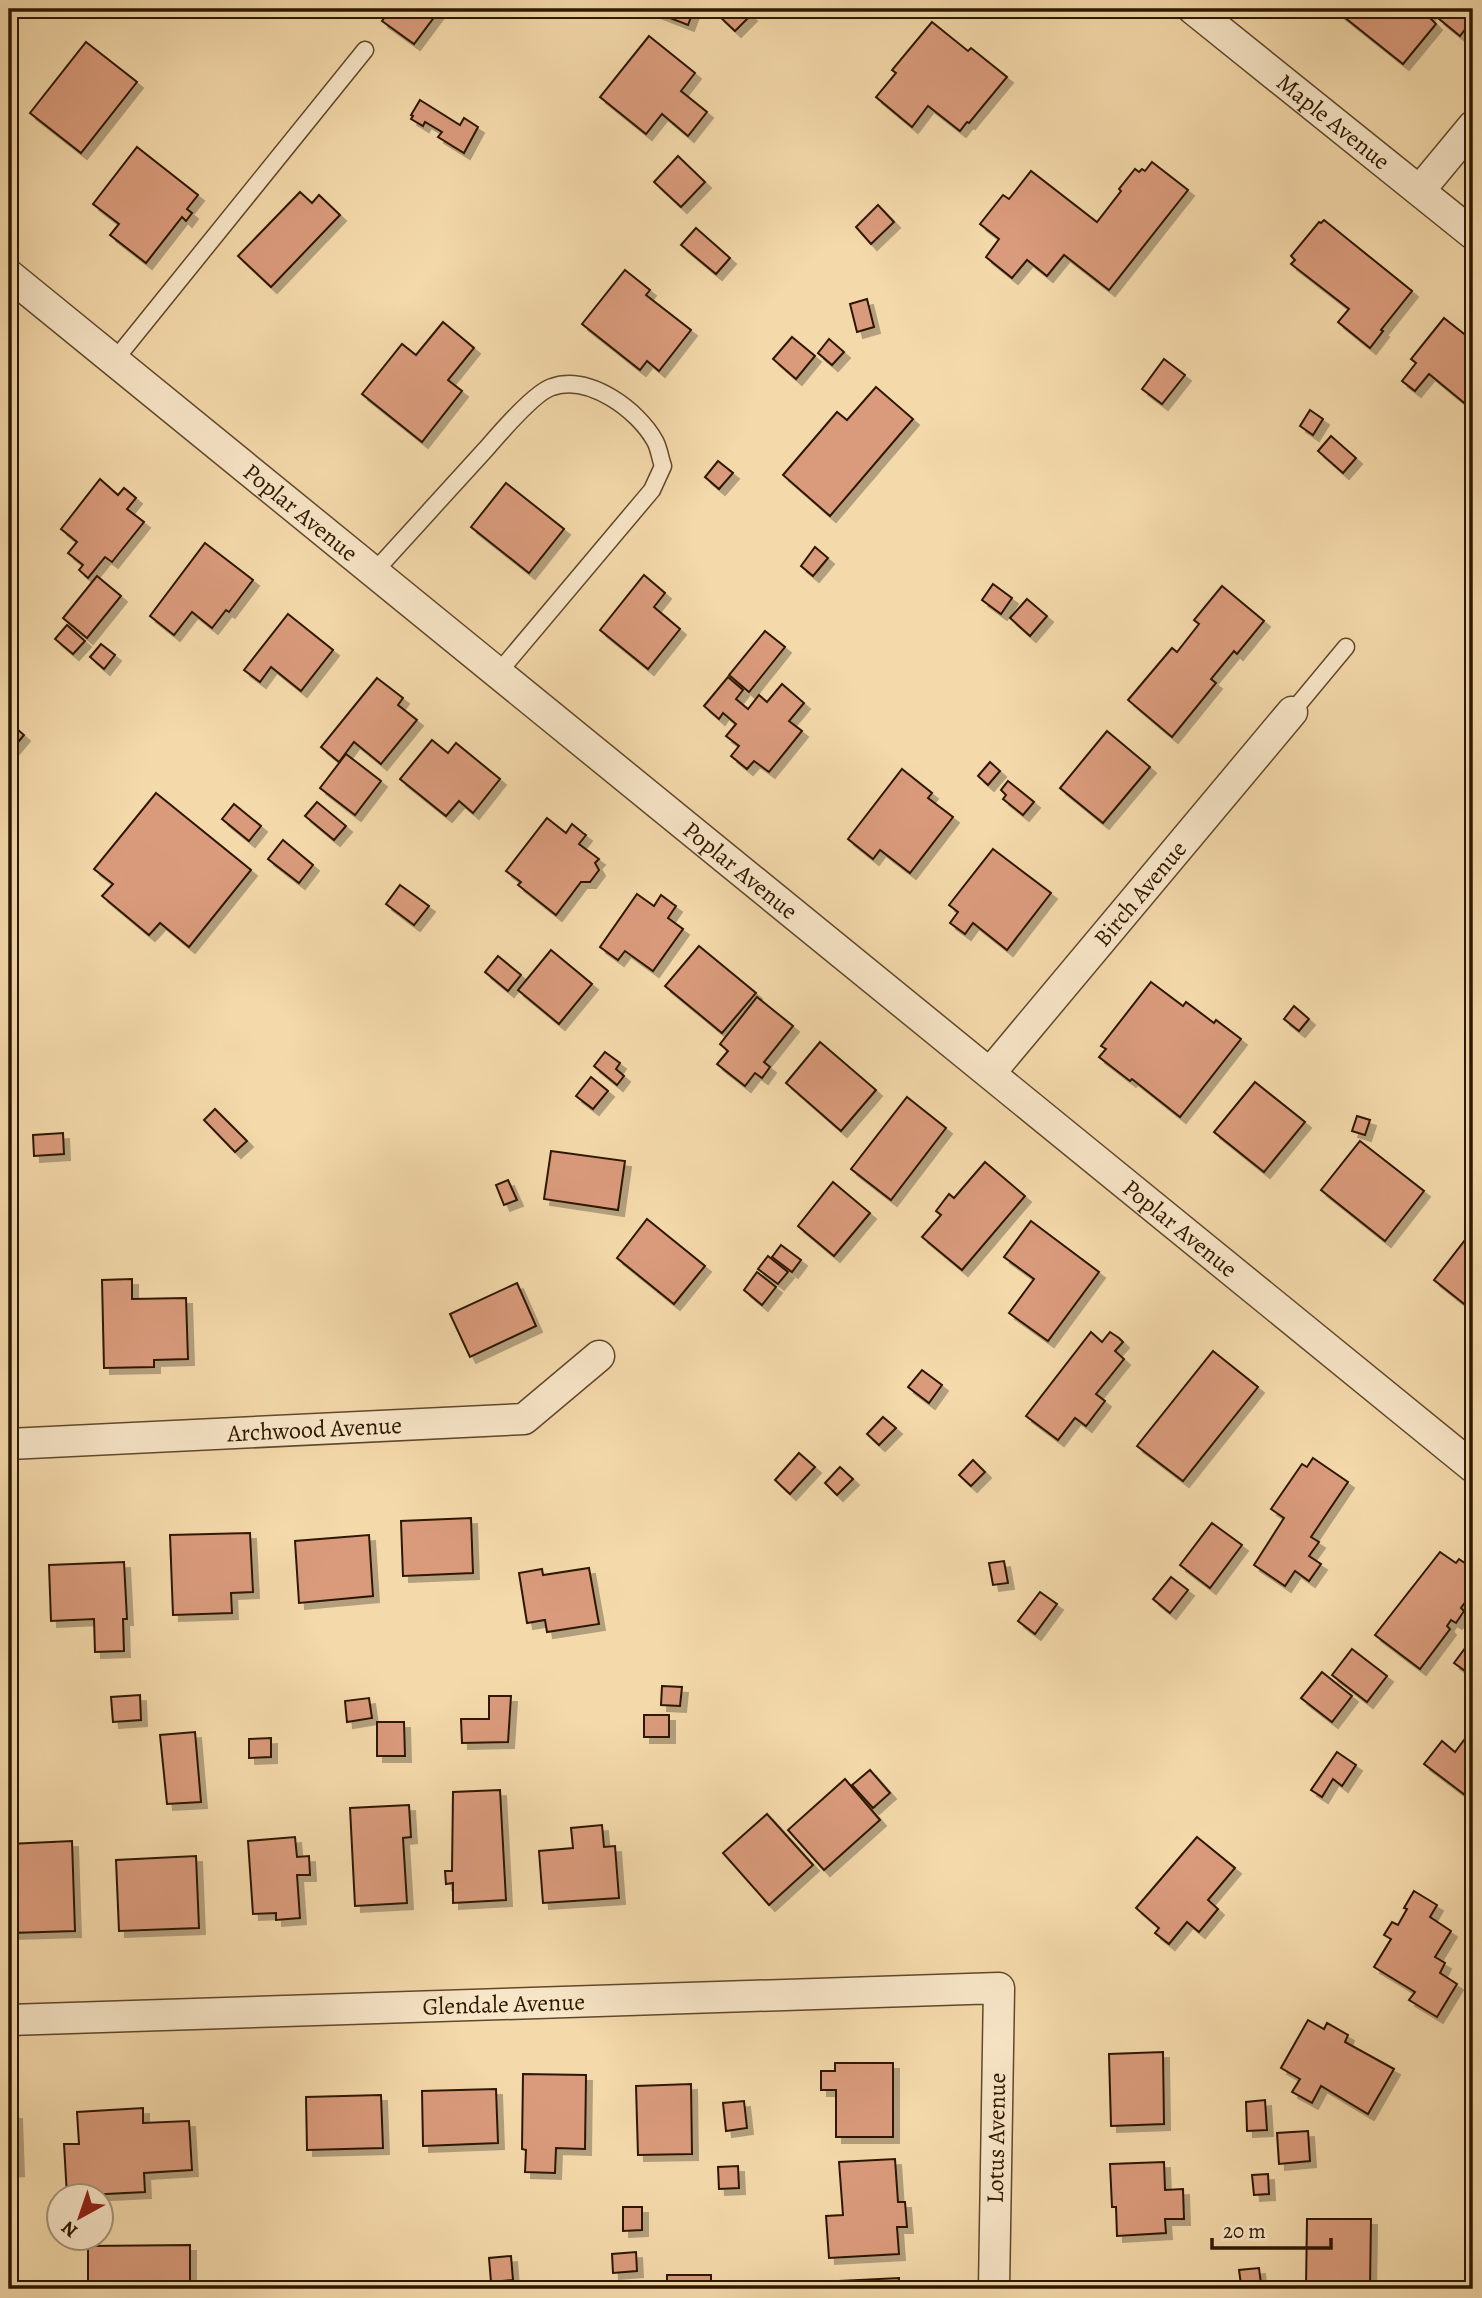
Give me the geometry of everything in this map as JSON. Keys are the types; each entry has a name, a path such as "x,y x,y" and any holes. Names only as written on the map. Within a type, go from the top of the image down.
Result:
{"street":[{"name":"Maple Avenue","path":"1193,9 1473,234"},
{"path":"1420,190 1473,126"},
{"name":"Poplar Avenue","path":"9,275 1473,1467"},
{"name":"Birch Avenue","path":"990,1073 1292,712"},
{"name":"Archwood Avenue","path":"9,1444 524,1419 599,1356"},
{"name":"Glendale Avenue","path":"9,2020 999,1988"},
{"name":"Lotus Avenue","path":"994,2289 999,1988"}],"lane":[{"path":"114,361 365,50"},
{"path":"374,572 518,414 551,387 577,385 600,391 621,404 655,441 663,466 652,490 498,673"},
{"path":"1292,712 1346,647"}],"building":[{"path":"391,9 433,9 438,12 414,44 382,21"},
{"path":"647,9 694,9 688,25"},
{"path":"726,9 744,9 751,15 735,31 719,16"},
{"path":"1334,9 1433,9 1428,16 1436,24 1403,64"},
{"path":"1445,9 1473,9 1473,19 1460,36 1438,18"},
{"path":"932,22 1007,77 960,131 928,106 912,127 876,97 896,73 892,70"},
{"path":"649,36 695,73 681,91 707,112 688,136 662,114 646,134 600,97"},
{"path":"86,42 137,82 81,153 30,113"},
{"path":"420,100 460,125 464,118 478,127 464,153 438,137 442,132 425,122 423,126 411,119"},
{"path":"137,147 198,195 187,209 192,213 186,221 182,217 146,263 110,235 119,224 93,204"},
{"path":"678,156 705,182 681,207 654,182"},
{"path":"1152,162 1188,190 1109,290 1064,255 1047,276 1027,260 1012,278 986,257 999,239 980,224 1003,195 1009,199 1031,171 1097,222 1135,169 1139,172 1142,169 1145,171"},
{"path":"300,192 312,203 319,195 340,215 271,287 238,256"},
{"path":"878,205 894,222 871,244 856,227"},
{"path":"1324,220 1412,291 1370,348 1338,322 1349,309 1291,264 1295,260 1291,256 1319,222"},
{"path":"696,228 730,258 716,274 681,245"},
{"path":"625,270 650,290 646,295 691,330 659,371 647,361 640,370 582,324"},
{"path":"867,299 874,327 857,332 850,304"},
{"path":"1444,318 1473,341 1473,400 1468,406 1429,374 1415,391 1402,381 1416,363 1411,359"},
{"path":"443,322 474,348 448,380 462,391 422,442 362,394 402,344 416,355"},
{"path":"792,337 815,356 796,379 773,359"},
{"path":"829,339 844,352 832,365 818,353"},
{"path":"1164,359 1185,375 1162,404 1142,389"},
{"path":"876,387 913,419 830,516 783,475 837,412 847,420"},
{"path":"1310,410 1323,419 1313,435 1300,426"},
{"path":"1331,436 1356,458 1343,473 1318,451"},
{"path":"718,461 733,473 719,489 705,477"},
{"path":"100,479 118,495 124,488 136,498 127,509 144,522 112,562 105,557 88,578 79,570 83,565 68,553 77,542 61,529"},
{"path":"506,483 564,529 529,573 471,527"},
{"path":"205,543 253,580 229,612 226,610 212,628 192,612 174,635 150,616"},
{"path":"815,547 828,558 813,576 801,566"},
{"path":"644,575 665,593 654,607 680,629 648,669 600,630"},
{"path":"97,576 121,596 87,638 63,618"},
{"path":"993,584 1012,598 1001,614 982,600"},
{"path":"1222,586 1264,621 1237,654 1234,651 1211,679 1216,683 1172,737 1128,700 1172,648 1177,652 1199,624 1194,620"},
{"path":"1027,599 1047,616 1030,636 1010,618"},
{"path":"288,614 333,650 301,691 271,667 260,682 244,670"},
{"path":"67,625 85,641 73,654 55,639"},
{"path":"765,631 785,647 749,692 729,675"},
{"path":"101,644 115,655 104,669 90,657"},
{"path":"728,677 743,690 736,699 748,709 759,695 767,702 782,684 804,703 789,721 802,731 769,772 754,761 747,769 731,756 739,746 726,736 736,724 723,713 719,719 704,706"},
{"path":"377,678 403,698 398,705 417,720 381,764 354,742 339,762 321,747"},
{"path":"9,722 24,735 9,753"},
{"path":"1107,731 1150,767 1103,823 1060,788"},
{"path":"432,740 448,753 456,743 500,779 473,813 459,801 446,816 400,779"},
{"path":"346,754 381,781 355,815 320,788"},
{"path":"990,762 1000,771 988,785 978,776"},
{"path":"902,769 932,793 928,798 953,817 910,873 880,850 873,859 848,839"},
{"path":"1008,781 1034,802 1023,815 1003,799 1006,795 1001,790"},
{"path":"156,793 251,870 189,947 160,923 149,935 102,896 113,884 94,869"},
{"path":"317,802 346,826 334,840 305,816"},
{"path":"234,804 261,826 249,841 222,819"},
{"path":"547,818 566,833 572,824 586,835 579,844 599,859 595,863 599,870 590,882 581,882 556,915 518,885 521,882 506,871"},
{"path":"283,840 313,865 299,883 268,859"},
{"path":"993,849 1051,893 1007,950 973,923 965,934 950,923 958,912 949,905"},
{"path":"400,885 429,906 414,925 386,904"},
{"path":"637,894 654,906 661,895 676,906 668,918 683,929 653,971 625,951 618,960 600,947"},
{"path":"699,946 756,993 722,1033 665,986"},
{"path":"551,950 592,984 559,1024 518,990"},
{"path":"498,956 521,975 508,991 485,972"},
{"path":"1151,982 1183,1006 1186,1002 1241,1039 1180,1117 1099,1057 1106,1049 1101,1046"},
{"path":"757,997 793,1026 764,1062 770,1067 762,1078 755,1073 745,1086 717,1064 728,1051 720,1044"},
{"path":"1294,1006 1309,1019 1299,1031 1284,1019"},
{"path":"820,1042 876,1090 841,1131 786,1083"},
{"path":"605,1052 620,1063 616,1069 624,1076 617,1085 594,1066"},
{"path":"591,1077 608,1091 593,1109 576,1096"},
{"path":"1255,1082 1305,1122 1264,1172 1214,1132"},
{"path":"907,1097 946,1128 891,1200 851,1169"},
{"path":"215,1109 247,1141 235,1152 204,1120"},
{"path":"1357,1116 1370,1120 1365,1135 1352,1131"},
{"path":"63,1133 64,1154 34,1156 33,1135"},
{"path":"1360,1141 1424,1191 1385,1241 1321,1190"},
{"path":"551,1151 625,1161 618,1210 544,1199"},
{"path":"985,1162 1025,1196 962,1270 922,1237 941,1215 936,1211 949,1194 954,1198"},
{"path":"508,1180 517,1200 504,1205 496,1185"},
{"path":"833,1182 870,1213 834,1256 798,1226"},
{"path":"647,1219 705,1266 674,1304 617,1258"},
{"path":"1031,1221 1099,1272 1048,1341 1009,1313 1034,1279 1004,1257"},
{"path":"1473,1232 1473,1311 1434,1280"},
{"path":"781,1245 801,1260 792,1272 772,1257"},
{"path":"768,1256 788,1272 778,1284 758,1269"},
{"path":"757,1272 776,1287 762,1305 744,1290"},
{"path":"132,1279 132,1299 186,1298 188,1359 154,1360 154,1367 104,1368 102,1280"},
{"path":"517,1283 536,1326 470,1357 450,1314"},
{"path":"1091,1332 1102,1342 1110,1332 1119,1338 1123,1342 1115,1351 1124,1359 1096,1394 1105,1401 1086,1426 1075,1418 1058,1440 1026,1416"},
{"path":"1213,1351 1258,1387 1183,1481 1137,1446"},
{"path":"922,1370 942,1385 929,1403 908,1387"},
{"path":"883,1417 896,1428 879,1445 867,1434"},
{"path":"799,1453 815,1467 790,1494 775,1480"},
{"path":"1313,1458 1348,1482 1311,1537 1319,1542 1309,1556 1321,1564 1309,1581 1295,1571 1285,1586 1254,1565 1284,1518 1271,1509 1302,1464 1307,1467"},
{"path":"973,1460 985,1472 971,1486 959,1475"},
{"path":"840,1467 853,1479 837,1495 825,1483"},
{"path":"471,1518 473,1573 403,1576 401,1521"},
{"path":"1212,1523 1242,1545 1210,1588 1180,1565"},
{"path":"250,1533 253,1592 231,1593 232,1613 173,1615 170,1535"},
{"path":"369,1535 373,1596 299,1603 295,1541"},
{"path":"1440,1552 1456,1563 1459,1559 1472,1568 1468,1573 1473,1576 1473,1592 1461,1608 1464,1611 1456,1623 1451,1620 1447,1626 1450,1629 1420,1669 1375,1635"},
{"path":"1004,1561 1008,1583 993,1585 989,1563"},
{"path":"124,1562 127,1619 123,1619 124,1651 95,1652 94,1619 51,1621 49,1565"},
{"path":"589,1568 599,1624 547,1632 545,1620 527,1623 519,1573 542,1569 543,1575"},
{"path":"1171,1577 1188,1590 1170,1613 1153,1599"},
{"path":"1040,1592 1057,1604 1035,1634 1018,1621"},
{"path":"1469,1643 1473,1646 1473,1666 1468,1673 1454,1663"},
{"path":"1352,1649 1387,1676 1367,1702 1332,1675"},
{"path":"1322,1672 1352,1696 1332,1722 1301,1698"},
{"path":"662,1686 682,1687 680,1706 661,1705"},
{"path":"140,1695 141,1720 113,1722 111,1697"},
{"path":"489,1696 511,1696 508,1742 462,1743 461,1719 489,1719"},
{"path":"369,1698 372,1718 347,1722 345,1701"},
{"path":"644,1715 669,1715 669,1737 644,1737"},
{"path":"377,1722 404,1722 405,1756 377,1756"},
{"path":"1473,1728 1473,1792 1469,1798 1424,1764 1442,1741 1455,1752"},
{"path":"195,1732 201,1802 167,1804 160,1735"},
{"path":"271,1738 271,1757 249,1758 249,1739"},
{"path":"1337,1752 1356,1765 1342,1786 1333,1779 1322,1797 1311,1790"},
{"path":"870,1770 890,1793 873,1808 852,1785"},
{"path":"845,1779 880,1820 824,1870 788,1830"},
{"path":"500,1790 506,1900 453,1903 453,1883 446,1884 445,1871 452,1871 453,1792"},
{"path":"409,1805 411,1837 403,1838 407,1903 355,1906 350,1808"},
{"path":"767,1814 813,1865 769,1905 723,1853"},
{"path":"602,1825 604,1847 615,1846 619,1898 543,1903 539,1851 573,1848 571,1828"},
{"path":"295,1837 297,1857 309,1856 310,1875 297,1875 300,1918 276,1920 276,1913 253,1914 248,1841"},
{"path":"1197,1837 1235,1868 1208,1900 1218,1909 1199,1932 1187,1922 1169,1944 1155,1933 1159,1928 1136,1908"},
{"path":"72,1841 75,1931 11,1933 9,1844"},
{"path":"196,1856 199,1928 119,1931 116,1860"},
{"path":"1414,1891 1437,1905 1430,1917 1451,1931 1435,1957 1445,1963 1440,1973 1457,1984 1437,2017 1409,2000 1415,1992 1374,1967 1391,1939 1384,1935 1392,1922 1398,1925"},
{"path":"1308,2020 1324,2029 1327,2023 1348,2035 1345,2042 1394,2069 1368,2114 1321,2086 1312,2103 1292,2092 1300,2079 1281,2068"},
{"path":"1163,2052 1164,2124 1111,2126 1109,2054"},
{"path":"835,2063 893,2063 893,2137 836,2137 836,2090 821,2090 821,2071 835,2071"},
{"path":"523,2074 586,2075 585,2149 556,2148 555,2173 525,2172 526,2150 522,2149"},
{"path":"691,2084 692,2154 638,2155 636,2086"},
{"path":"496,2089 498,2143 423,2146 422,2091"},
{"path":"381,2095 383,2148 307,2150 306,2097"},
{"path":"1265,2100 1267,2130 1247,2131 1246,2102"},
{"path":"744,2101 747,2128 726,2131 723,2103"},
{"path":"143,2108 143,2123 189,2121 192,2170 144,2173 145,2192 116,2193 116,2182 66,2182 64,2144 79,2144 77,2112"},
{"path":"9,2113 16,2113 18,2170 9,2171"},
{"path":"1308,2131 1310,2161 1279,2164 1277,2133"},
{"path":"895,2159 898,2202 905,2202 907,2227 897,2227 899,2254 829,2258 826,2216 843,2215 839,2162"},
{"path":"1164,2162 1165,2190 1183,2189 1184,2219 1165,2219 1166,2233 1117,2236 1116,2207 1112,2207 1110,2164"},
{"path":"738,2166 739,2188 719,2189 718,2167"},
{"path":"1268,2174 1269,2194 1254,2195 1252,2175"},
{"path":"623,2207 642,2207 642,2230 623,2231"},
{"path":"1307,2219 1371,2219 1370,2288 1306,2287"},
{"path":"190,2245 190,2289 130,2289 130,2285 88,2285 88,2252 116,2252 116,2246"},
{"path":"636,2252 637,2271 613,2273 612,2254"},
{"path":"511,2256 513,2280 491,2282 489,2258"},
{"path":"1259,2268 1261,2284 1241,2285 1239,2270"},
{"path":"667,2275 711,2275 711,2289 667,2289"},
{"path":"899,2278 899,2289 819,2289 819,2282"}]}
